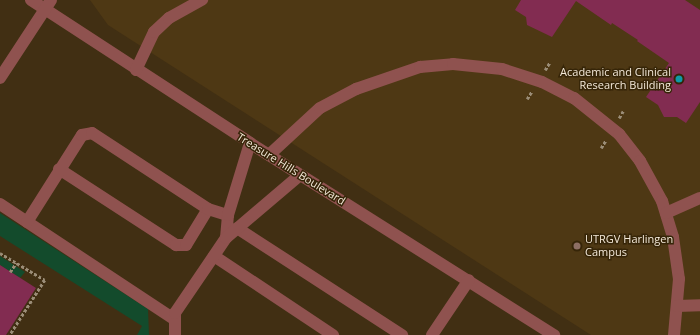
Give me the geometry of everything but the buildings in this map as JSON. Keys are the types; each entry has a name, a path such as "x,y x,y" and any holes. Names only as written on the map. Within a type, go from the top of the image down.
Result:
{"street":[{"name":"Treasure Hills Boulevard","path":"31,0 48,5 136,70 554,335"},
{"path":"136,70 154,32 169,18 202,0"},
{"path":"0,78 48,5"},
{"path":"269,155 320,108 356,89 394,74 420,67 453,64 502,69 542,82 574,98 618,134 640,160 662,200 673,237 679,279 674,335"},
{"path":"28,222 59,169 82,135 92,133 208,209 228,215"},
{"path":"226,238 228,215 250,143"},
{"path":"59,169 176,245 186,245 208,209"},
{"path":"174,335 175,313 226,238 300,175"},
{"path":"666,213 700,198"},
{"path":"0,204 174,319"},
{"path":"237,228 402,335"},
{"path":"214,256 333,335"},
{"path":"432,335 469,280"},
{"path":"677,306 700,305"}],"path":[{"path":"0,252 45,280 10,335"},
{"path":"10,272 16,263"}],"shaded area":[{"name":"UTRGV Harlingen Campus","path":"90,0 700,0 700,335 591,335 108,25"}],"green space":[{"path":"0,213 148,309 149,335 137,335 142,326 0,236"},
{"path":"0,256 25,272 20,278 0,265"}],"place":[{"name":"Academic and Clinical Research Building","path":"679,79"},
{"name":"UTRGV Harlingen Campus","path":"577,246"}]}
